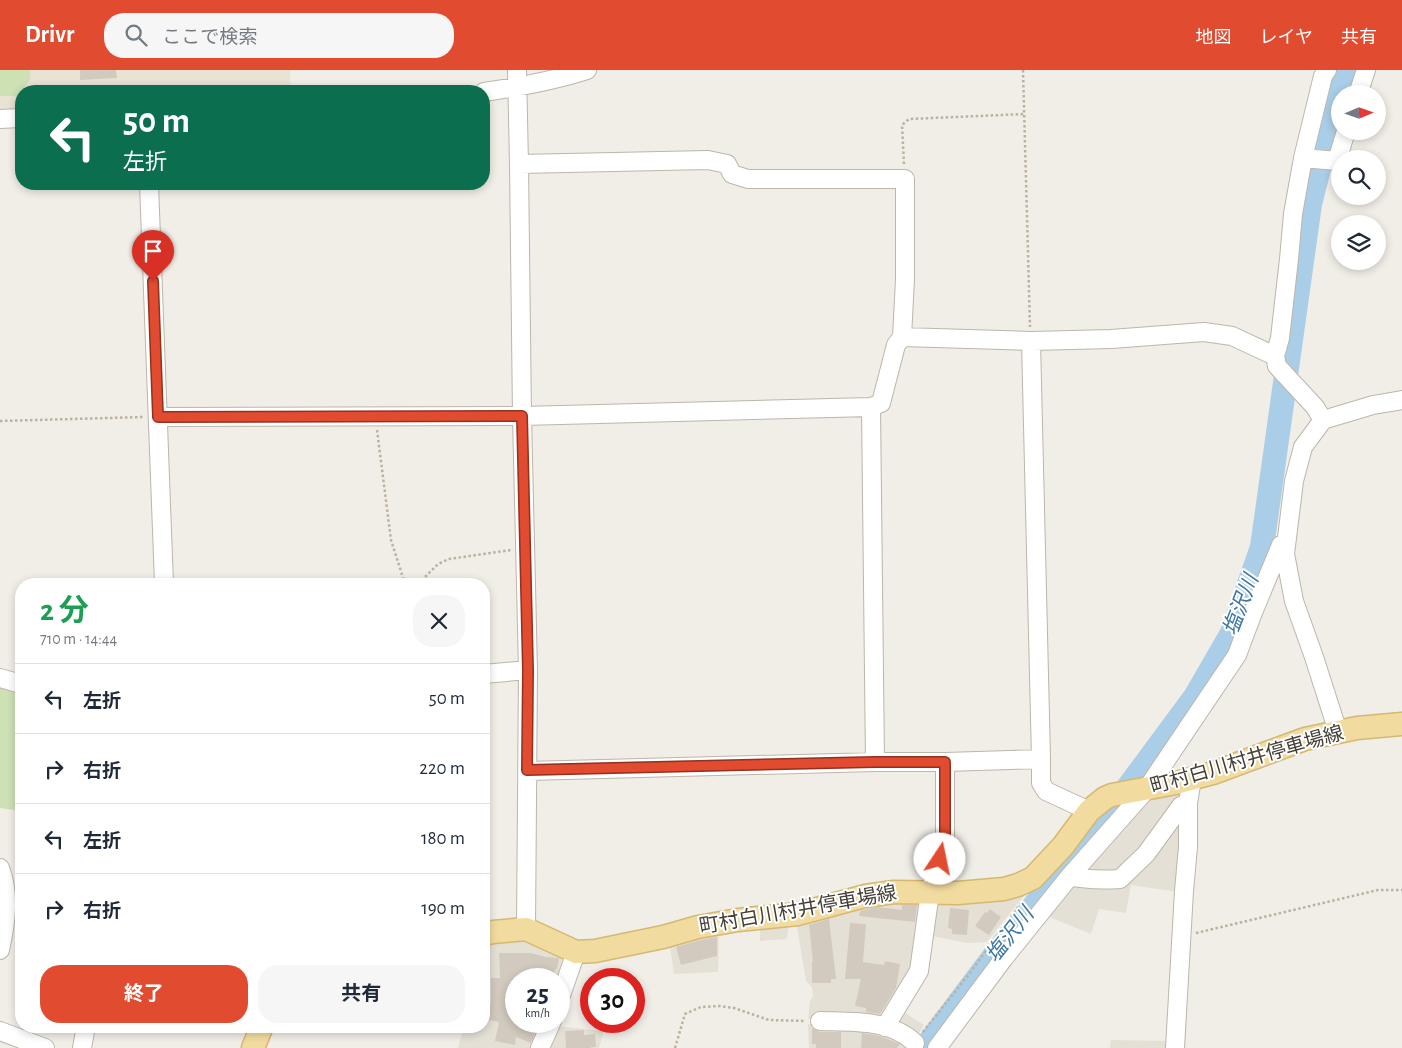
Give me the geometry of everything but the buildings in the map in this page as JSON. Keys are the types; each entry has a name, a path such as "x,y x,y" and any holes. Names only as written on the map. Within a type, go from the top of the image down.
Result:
{"main road":[{"name":"町村白川村井停車場線","path":"490,932 526,929 576,952 595,951 663,937 706,925 798,914 865,896 894,892 958,893 1004,889 1034,878 1063,846 1089,811 1105,798 1213,773 1298,741 1338,732 1402,724"},
{"path":"253,1048 259,1033"}],"street":[{"path":"490,90 518,78 561,78 587,70"},
{"path":"1276,361 1293,214 1303,158 1326,70"},
{"path":"1361,85 1366,70"},
{"path":"518,78 522,416 528,670 526,929"},
{"path":"0,119 15,118"},
{"path":"1303,158 1337,161 1343,140"},
{"path":"158,417 522,416 871,407 881,403 896,345 902,337 906,279 904,179 748,179 732,174 727,164 708,160 520,164"},
{"path":"149,190 164,578"},
{"path":"902,337 1030,341 1112,339 1204,332 1232,336 1276,361 1319,413"},
{"path":"1030,341 1041,783 1046,791 1089,811"},
{"path":"1319,413 1402,400"},
{"path":"871,407 875,762"},
{"path":"1319,413 1303,448 1294,481 1285,554 1294,601 1338,732"},
{"path":"937,1048 1004,958 1070,876 1144,790 1237,655 1281,545 1286,542"},
{"path":"490,673 528,670"},
{"path":"0,678 15,682"},
{"path":"527,770 1041,759"},
{"path":"885,1027 919,971 930,892 945,842 945,762"},
{"path":"1175,1048 1188,848 1188,803 1192,779"},
{"path":"1070,876 1089,879 1120,879 1146,854 1181,806 1188,803"},
{"path":"0,868 6,885 5,927 0,950"},
{"path":"6,885 15,889"},
{"path":"570,969 576,952"},
{"path":"820,1021 859,1021 885,1027 906,1035 914,1043"},
{"path":"0,1031 44,1048"},
{"path":"82,1048 85,1033"},
{"path":"540,1048 547,1033"}],"path":[{"path":"1023,70 1030,341"},
{"path":"904,179 902,124 909,119 1025,114"},
{"path":"375,416 392,540 403,578"},
{"path":"0,422 158,417"},
{"path":"424,578 438,564 449,559 525,547"},
{"path":"914,1043 969,974 1031,889 1034,878"},
{"path":"1182,935 1378,890 1402,890"},
{"path":"675,1048 685,1014 701,1007 720,1006 734,1008 769,1020 820,1021"}],"shaded area":[{"path":"0,70 290,70 291,85 15,85 15,109 0,110"},
{"path":"1187,786 1121,876 1079,875 1146,794"},
{"path":"1182,814 1178,892 1131,885 1126,913 1099,909 1091,934 1042,914 1070,880 1121,882"},
{"path":"1026,893 987,942 967,943 927,935 934,896"},
{"path":"926,895 917,963 883,1025 863,1019 808,1019 810,1001 813,996 812,987 806,981 796,921"},
{"path":"760,922 789,922 787,939 760,941"},
{"path":"719,927 718,972 674,974 669,939"},
{"path":"518,937 539,943 562,959 560,968 505,968 505,1033 542,1033 536,1048 458,1048 462,1033 490,1033 490,939"},
{"path":"898,1008 924,1025 917,1037 887,1026"},
{"path":"808,1024 861,1024 891,1032 908,1048 809,1048"},
{"path":"570,1028 580,1029 580,1033 603,1033 599,1048 544,1048 551,1033 570,1033"},
{"path":"1111,1040 1171,1041 1170,1048 1110,1048"}],"green space":[{"path":"0,70 30,70 30,80 26,85 15,85 15,96 0,96"},
{"path":"0,687 15,691 15,810 0,808"}],"waterway":[{"name":"塩沢川","path":"925,1048 1001,947 1112,809 1195,697 1232,633 1262,547 1310,204 1346,70"}],"route":[{"path":"153,281 158,417 522,416 528,670 527,770 945,762 945,842 940,859"}]}
